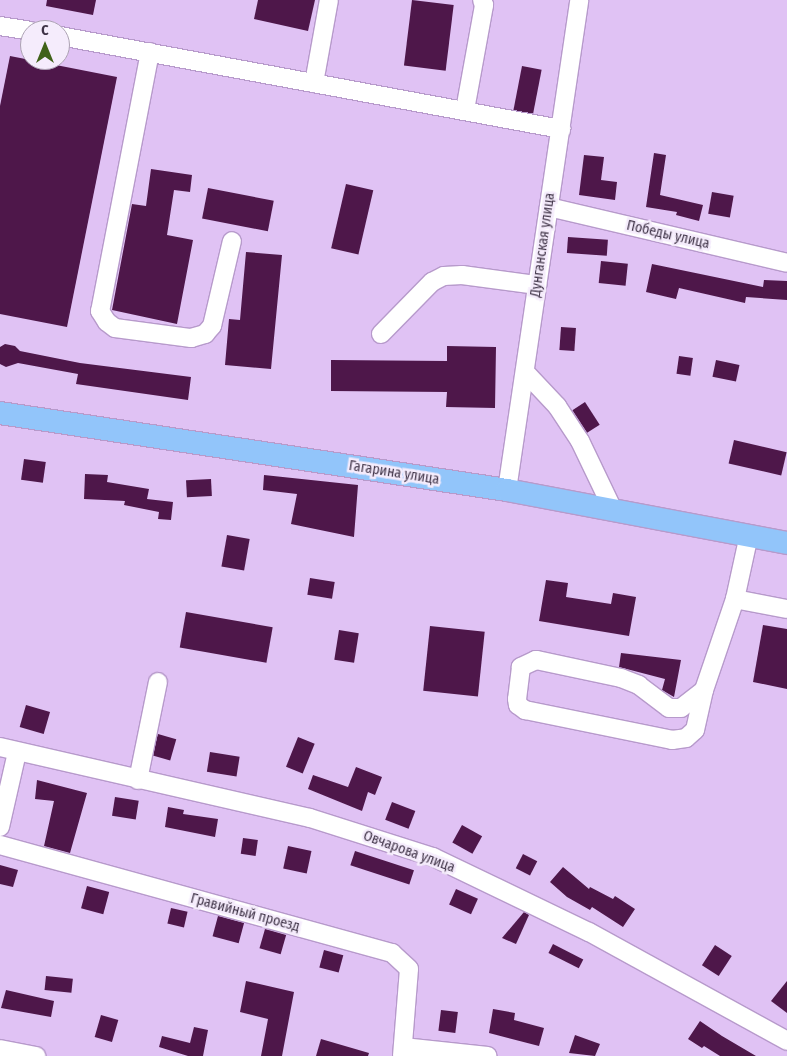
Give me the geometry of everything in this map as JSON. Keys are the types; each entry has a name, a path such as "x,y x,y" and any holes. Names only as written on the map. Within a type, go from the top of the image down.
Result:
{"main road":[{"name":"Гагарина улица","path":"0,413 507,490 787,543"}],"street":[{"path":"314,82 329,0"},
{"path":"465,110 484,5 482,0"},
{"name":"Дунганская улица","path":"507,490 580,0"},
{"path":"0,26 20,29"},
{"path":"70,38 561,128"},
{"path":"150,52 100,310 106,322 115,328 191,338 205,334 212,326 232,241"},
{"name":"Победы улица","path":"549,207 787,263"},
{"path":"381,334 432,282 444,276 462,275 538,285"},
{"path":"524,372 558,406 580,441 613,510"},
{"path":"704,690 681,708 669,708 639,685 621,678 536,660 521,667 517,699 518,705 524,710 672,740 686,738 695,730 704,690 735,599 748,535"},
{"path":"735,599 787,609"},
{"path":"138,780 158,682"},
{"name":"Овчарова улица","path":"0,748 310,818 433,857 589,932 787,1041"},
{"path":"0,826 17,752"},
{"name":"Гравийный проезд","path":"0,845 392,953 409,969 403,1052 488,1056"},
{"path":"0,1049 36,1056"}],"building":[{"path":"47,0 96,0 93,15 46,6"},
{"path":"258,0 315,0 308,31 254,19"},
{"path":"412,0 454,5 446,71 404,66"},
{"path":"10,56 20,58 20,70 70,70 70,68 117,77 67,327 0,314 0,106"},
{"path":"522,66 542,70 533,114 513,110"},
{"path":"654,153 666,155 660,195 703,205 699,221 676,215 677,212 646,207"},
{"path":"584,155 604,157 601,180 617,182 615,200 579,195"},
{"path":"151,169 192,175 190,192 174,190 167,235 193,240 177,324 112,310 132,204 146,206"},
{"path":"346,184 373,190 358,255 331,248"},
{"path":"208,188 274,201 268,231 202,218"},
{"path":"712,192 734,196 730,217 708,214"},
{"path":"568,237 608,240 607,256 567,253"},
{"path":"246,252 282,255 271,369 225,365 229,319 240,320"},
{"path":"601,261 628,264 626,286 599,283"},
{"path":"652,264 763,287 764,280 787,281 787,300 746,297 745,303 679,288 676,299 646,292"},
{"path":"561,327 576,328 574,351 559,350"},
{"path":"5,344 15,346 20,351 80,363 191,377 188,400 76,384 78,374 18,363 6,367 0,364 0,347"},
{"path":"447,346 496,347 495,408 446,407 447,392 331,391 331,360 447,361"},
{"path":"679,356 693,358 690,376 676,374"},
{"path":"716,360 739,365 736,382 712,377"},
{"path":"585,402 600,425 587,433 572,410"},
{"path":"734,440 787,452 781,476 729,463"},
{"path":"24,459 46,462 43,483 21,480"},
{"path":"85,474 108,475 107,482 149,489 147,499 173,502 171,520 158,519 159,512 124,505 125,501 84,499"},
{"path":"264,475 358,485 354,537 291,524 297,494 263,490"},
{"path":"211,479 212,496 187,497 186,480"},
{"path":"227,535 250,539 244,571 221,567"},
{"path":"310,578 335,582 332,599 307,595"},
{"path":"546,580 568,583 566,597 611,604 613,593 636,597 629,636 539,621"},
{"path":"186,612 273,627 266,663 180,647"},
{"path":"763,625 787,629 787,689 753,682"},
{"path":"430,626 485,632 478,696 423,691"},
{"path":"339,630 359,633 354,663 334,660"},
{"path":"621,653 681,660 674,697 662,690 665,679 619,667"},
{"path":"26,705 50,712 44,734 20,727"},
{"path":"158,734 176,739 170,760 152,755"},
{"path":"298,737 315,744 303,773 286,767"},
{"path":"210,752 240,757 237,776 207,772"},
{"path":"356,767 382,777 375,795 368,792 362,811 308,789 313,775 348,787"},
{"path":"37,780 87,793 70,853 44,846 54,801 35,799"},
{"path":"115,797 139,801 136,820 112,816"},
{"path":"392,802 415,811 409,829 385,820"},
{"path":"168,807 184,810 183,814 218,819 215,837 165,827"},
{"path":"462,825 482,836 472,854 452,842"},
{"path":"243,838 258,840 256,856 241,854"},
{"path":"288,846 311,851 307,873 283,868"},
{"path":"355,851 414,870 409,884 350,865"},
{"path":"523,854 537,861 530,876 516,868"},
{"path":"0,865 18,870 13,887 0,884"},
{"path":"563,867 589,889 590,887 613,899 615,896 635,909 623,927 592,907 590,910 567,897 550,882"},
{"path":"87,886 109,892 103,914 81,908"},
{"path":"456,889 478,899 471,914 449,905"},
{"path":"171,908 188,912 184,927 167,924"},
{"path":"524,912 529,915 516,944 502,938"},
{"path":"218,916 244,923 239,943 213,936"},
{"path":"265,929 286,935 281,954 259,948"},
{"path":"553,944 583,959 579,968 548,953"},
{"path":"715,945 732,956 719,976 702,965"},
{"path":"324,950 343,955 339,973 319,967"},
{"path":"46,976 73,979 71,993 45,990"},
{"path":"246,981 294,992 282,1056 261,1056 268,1019 240,1012"},
{"path":"787,981 787,1013 771,1001"},
{"path":"6,990 54,1001 51,1017 1,1008"},
{"path":"493,1009 515,1013 514,1020 544,1028 539,1046 489,1033"},
{"path":"441,1010 458,1012 455,1033 438,1031"},
{"path":"101,1015 118,1020 112,1042 95,1037"},
{"path":"700,1021 756,1056 720,1056 704,1046 702,1048 688,1039"},
{"path":"194,1027 208,1030 203,1056 188,1056 159,1047 162,1036 190,1043"},
{"path":"575,1035 600,1044 595,1056 569,1053"},
{"path":"321,1039 369,1053 368,1056 316,1056"}]}
